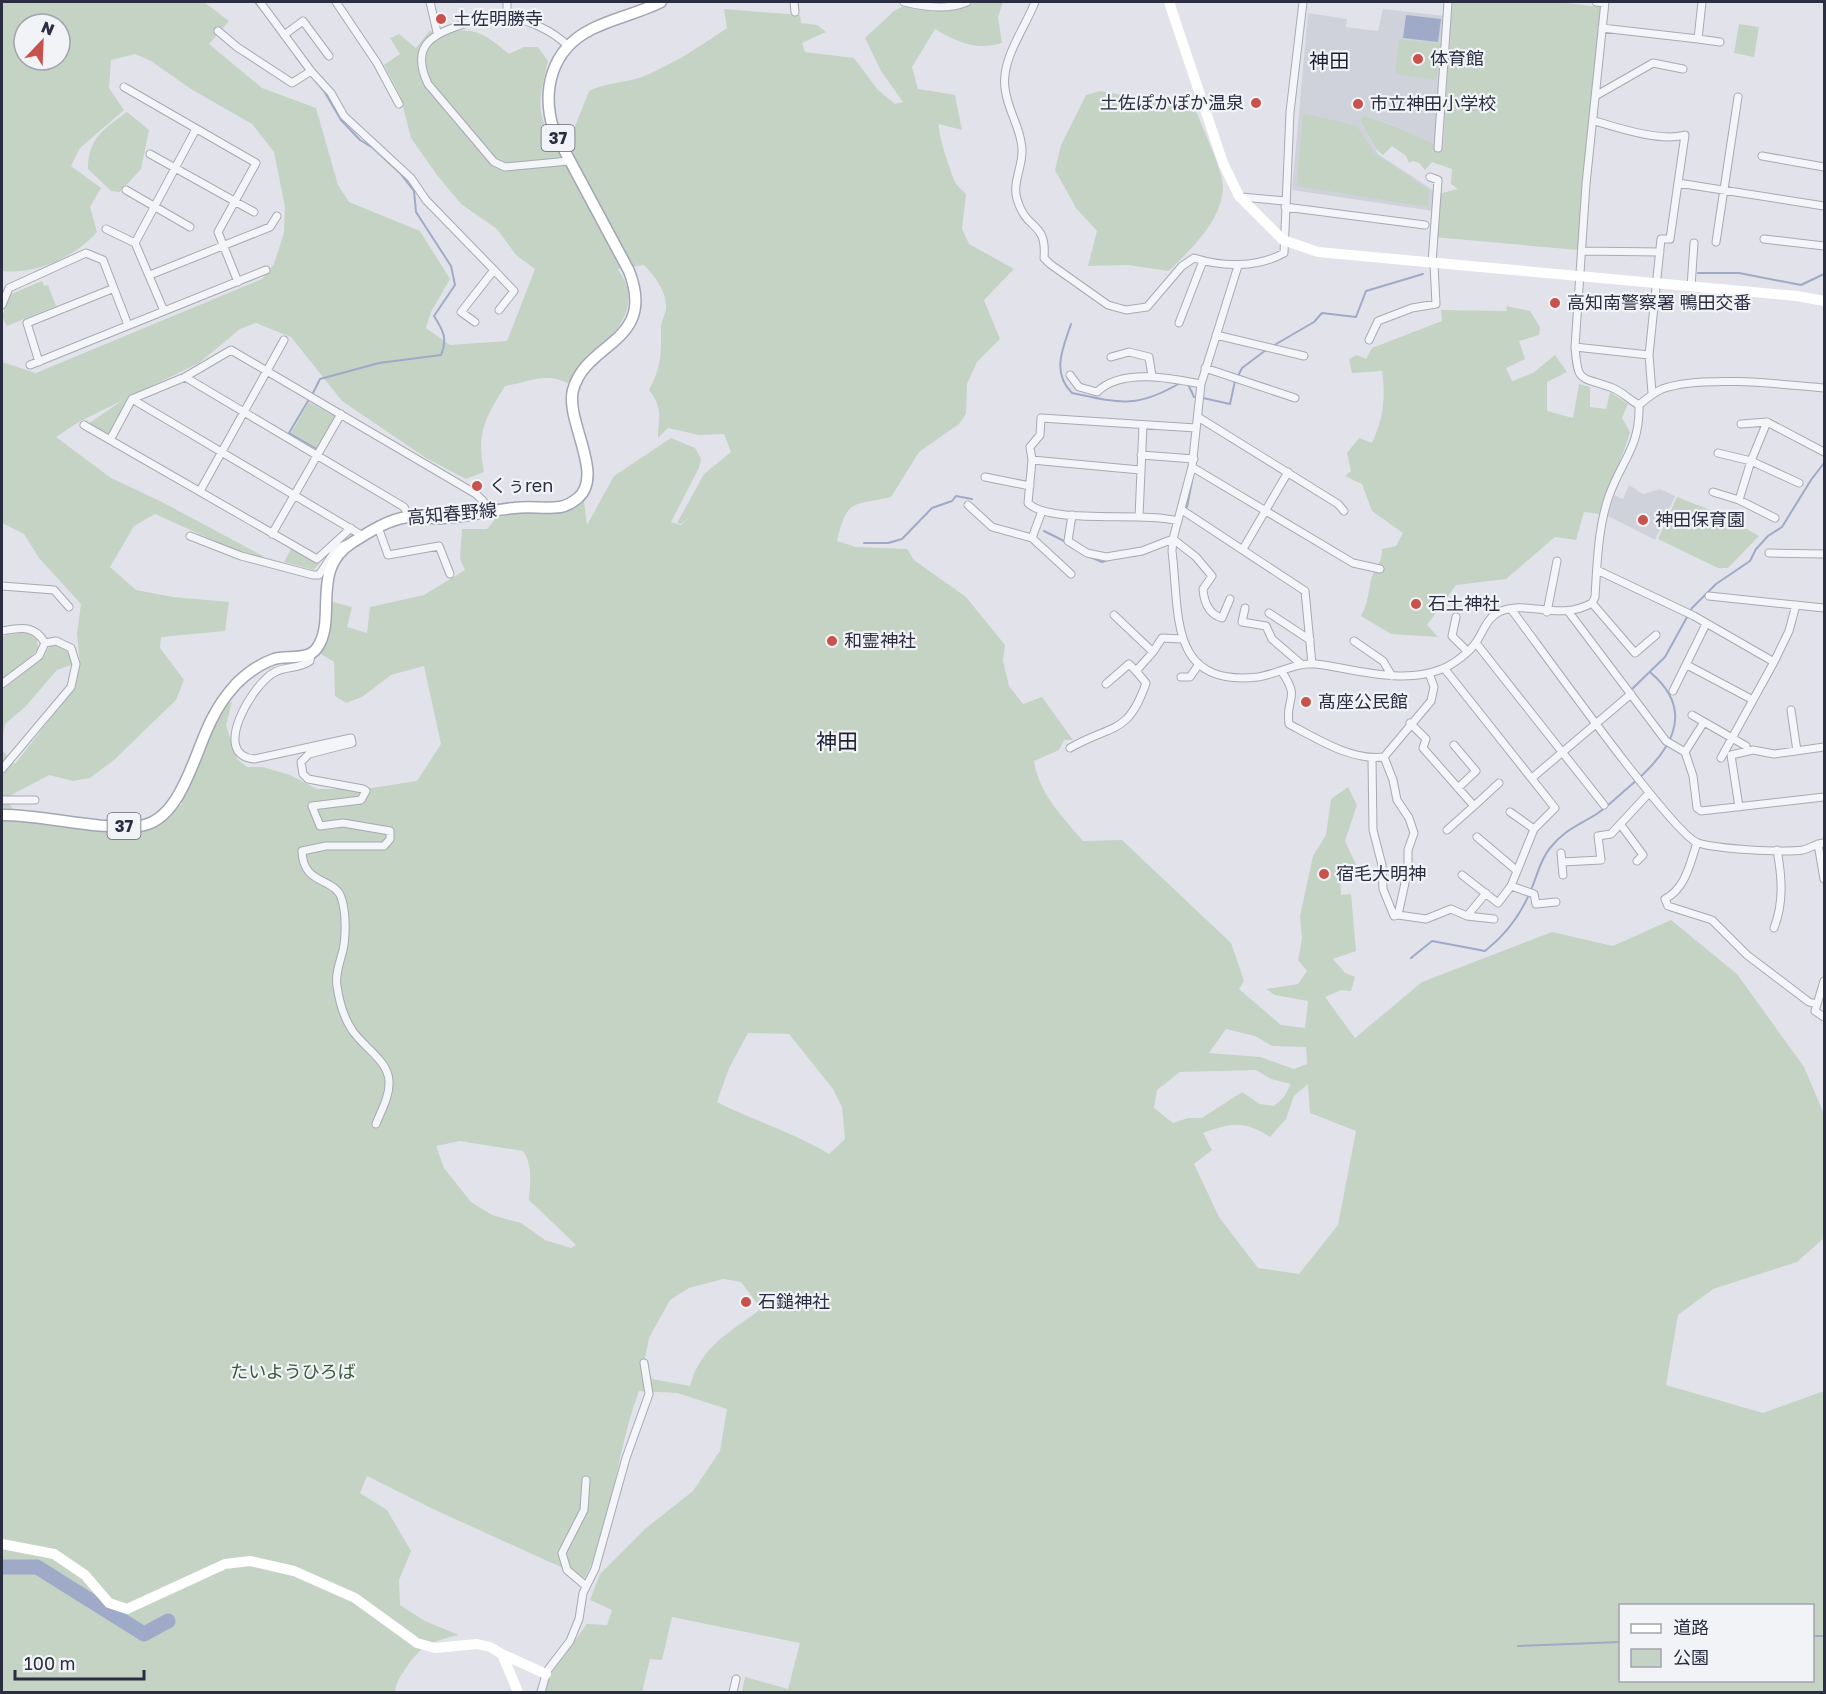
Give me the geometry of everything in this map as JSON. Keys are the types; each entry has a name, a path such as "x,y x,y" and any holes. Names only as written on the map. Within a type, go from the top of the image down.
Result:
{"street":[{"path":"260,2 310,72 331,93 344,116 411,178 426,200 514,291 499,310"},
{"path":"336,2 377,63 399,104"},
{"path":"430,2 437,32"},
{"path":"507,2 507,17"},
{"name":"高知春野線","path":"311,655 324,633 325,587 331,569 350,543 378,527 409,517 444,519 493,511 561,507 574,501 583,493 587,465 574,414 573,391 579,376 623,333 635,309 629,272 554,131 547,110 551,75 568,46 591,29 661,2"},
{"path":"794,2 795,12"},
{"path":"904,2 918,6 947,7 967,2"},
{"path":"1035,2 1008,63 1004,87 1022,134 1022,155 1016,196 1024,217 1041,230 1046,240 1044,258 1108,305 1126,310 1147,307 1188,261 1194,258 1238,266 1274,259 1284,253 1290,112 1303,2"},
{"path":"1169,2 1223,163 1239,196 1283,240 1318,252 1582,278 1657,284 1692,282 1824,301"},
{"path":"1438,148 1448,2"},
{"path":"1596,2 1605,2 1595,121 1586,184 1582,278 1575,347 1577,371 1580,377 1619,391 1639,405"},
{"path":"1698,39 1702,2"},
{"path":"568,46 557,35 525,21 507,17 487,17 437,32 426,41 422,56 423,74 428,84 484,151 505,167 569,161"},
{"path":"284,35 303,21 329,56"},
{"path":"1602,28 1720,42"},
{"path":"218,31 237,47 292,83 310,72"},
{"path":"1597,95 1653,63 1683,69"},
{"path":"124,87 255,163 218,232 238,282"},
{"path":"1716,242 1738,97"},
{"path":"1595,121 1614,129 1672,136 1685,135 1671,239 1661,238 1649,355 1652,393"},
{"path":"135,243 195,129"},
{"path":"150,154 254,212"},
{"path":"1761,156 1824,167"},
{"path":"1369,340 1378,321 1412,308 1436,304 1433,263 1438,180 1430,177"},
{"path":"1678,183 1824,206"},
{"path":"126,189 190,227"},
{"path":"1239,196 1425,225"},
{"path":"150,275 270,227 277,216"},
{"path":"106,229 135,243 164,311"},
{"path":"1764,239 1824,246"},
{"path":"1692,282 1694,243"},
{"path":"1582,251 1660,252"},
{"path":"2,305 9,288 86,253 103,261 112,289 128,325"},
{"path":"1179,323 1203,261"},
{"path":"1238,266 1201,384 1201,418 1196,428 1195,468 1173,538 1182,639 1188,653 1199,664 1223,678 1282,672 1301,664 1392,676 1429,673 1444,668 1467,651 1476,643 1488,620 1498,613 1511,609 1547,612 1579,611 1592,603"},
{"path":"30,365 266,270"},
{"path":"475,322 460,312 494,270"},
{"path":"39,362 27,323 112,289"},
{"path":"1216,335 1273,351 1304,356"},
{"path":"200,491 284,340"},
{"path":"1575,347 1649,355"},
{"path":"110,440 132,399 185,377 231,350 476,494 493,511"},
{"path":"1111,357 1129,352 1149,357 1152,376"},
{"path":"1205,368 1294,398"},
{"path":"1070,375 1079,387 1097,392 1107,382 1152,376 1201,384"},
{"path":"185,377 404,507 409,517"},
{"path":"1656,635 1635,653 1592,603 1609,496 1636,443 1639,405 1652,393 1677,385 1756,383 1824,387"},
{"path":"132,399 363,536"},
{"path":"272,534 341,414"},
{"path":"1178,521 1072,515 1035,510 1028,503 1032,460 1030,447 1040,435 1041,418 1196,428"},
{"path":"1201,418 1338,504 1344,511"},
{"path":"1741,424 1767,422 1824,452"},
{"path":"1739,500 1751,461 1767,422"},
{"path":"84,425 317,560 351,528"},
{"path":"1139,517 1143,425"},
{"path":"1718,453 1751,461 1799,483"},
{"path":"1141,455 1194,459"},
{"path":"1032,460 1140,470"},
{"path":"1195,468 1353,563 1380,569"},
{"path":"1244,549 1288,472"},
{"path":"985,477 1030,486"},
{"path":"1713,492 1739,500 1775,518"},
{"path":"968,505 992,527 1032,538 1071,574"},
{"path":"1182,510 1305,591 1312,664"},
{"path":"1032,538 1042,511"},
{"path":"1072,515 1068,540 1099,556 1142,551 1173,538"},
{"path":"378,527 388,555 439,546 450,574"},
{"path":"190,536 241,555 313,575 319,575 337,548 350,543"},
{"path":"1173,538 1196,557 1212,576 1203,588 1205,602 1212,613 1222,618 1230,600"},
{"path":"1769,553 1824,554"},
{"path":"1547,612 1557,561"},
{"path":"1597,570 1690,614 1774,663"},
{"path":"2,586 54,590 69,607"},
{"path":"1709,596 1824,608"},
{"path":"1721,758 1774,663 1789,631 1796,605"},
{"path":"1245,608 1242,622 1266,626 1272,639 1301,664"},
{"path":"1511,609 1649,793 1689,838 1697,843 1777,850 1803,850 1821,843 1824,879"},
{"path":"1568,611 1666,741 1685,752 1693,776 1696,808 1701,811 1824,797"},
{"path":"1269,613 1310,640"},
{"path":"1114,615 1153,652"},
{"path":"1456,617 1452,636 1467,651"},
{"path":"1673,691 1706,624"},
{"path":"2,631 25,627 40,634 45,643"},
{"path":"1136,671 1162,638 1182,639"},
{"path":"2,769 71,687 76,664 71,648 56,641 45,643"},
{"path":"1354,641 1383,661 1392,676"},
{"path":"2,684 39,656 45,643"},
{"path":"1476,643 1604,805"},
{"path":"311,655 310,661 302,667 275,672 248,699 235,739 237,752 244,758 254,759 351,738 352,743 309,754 301,762 303,774 308,779 366,791 361,800 312,806 315,819 320,826 343,823 390,831 390,839 384,846 326,846 302,851 303,866 311,876 338,891 342,899 344,947 337,972 339,996 351,1029 383,1065 389,1080 388,1095 376,1124"},
{"name":"37","path":"2,815 124,826 150,823 170,808 179,795 213,717 238,682 250,671 276,658 311,655"},
{"path":"1070,748 1124,723 1138,706 1146,683 1129,664 1106,684"},
{"path":"1181,677 1190,677 1199,664"},
{"path":"1687,665 1753,700"},
{"path":"1444,668 1555,808 1534,829 1511,886 1498,903 1462,875"},
{"path":"1282,672 1293,690 1294,697 1287,712 1289,724 1336,749 1371,759 1384,757 1410,723 1431,701 1434,687 1429,673"},
{"path":"1532,778 1631,694"},
{"path":"1791,710 1797,750"},
{"path":"1692,715 1746,746"},
{"path":"1685,752 1704,722"},
{"path":"1410,723 1426,739 1423,748 1474,806"},
{"path":"1454,746 1476,771 1458,788"},
{"path":"1739,807 1731,755 1753,750 1774,754 1824,747"},
{"path":"1384,757 1393,780 1397,800 1409,818 1414,833 1408,850 1408,868 1398,915"},
{"path":"1371,759 1373,830 1382,865 1381,877 1394,916 1426,919 1451,909 1467,916 1494,919"},
{"path":"1447,830 1499,783"},
{"path":"1562,862 1601,860 1598,836 1611,834 1649,793"},
{"path":"2,800 35,800"},
{"path":"1510,812 1534,829"},
{"path":"1621,825 1643,855 1637,861"},
{"path":"1477,837 1516,870"},
{"path":"1697,843 1683,881 1675,894 1665,899 1668,906 1712,920 1754,961 1809,1002 1816,1004"},
{"path":"1774,928 1782,904 1781,871 1777,850"},
{"path":"1561,853 1563,875"},
{"path":"1511,886 1531,892 1536,904 1556,902"},
{"path":"1467,916 1486,893"},
{"path":"1824,981 1815,1011 1824,1017"},
{"path":"541,1692 546,1674 570,1641 586,1586 595,1569 626,1458 650,1394 644,1363"},
{"path":"586,1480 584,1510 562,1553 567,1570 586,1586"},
{"path":"2,1544 54,1554 85,1575 109,1603 127,1609 225,1564 250,1561 294,1571 355,1598 417,1643 435,1648 477,1644 490,1647 546,1674"},
{"path":"502,1654 518,1692"},
{"path":"733,1692 736,1679"}],"shaded area":[{"path":"1383,9 1445,16 1434,144 1395,126 1363,115 1360,121 1378,154 1433,190 1433,211 1292,190 1308,13 1347,19 1346,27 1378,31"},
{"path":"1629,485 1643,494 1660,489 1675,496 1655,540 1608,516 1614,495 1623,499"}],"green space":[{"name":"たいようひろば","path":"2,2 204,2 229,21 209,44 262,88 316,108 338,185 349,202 420,231 450,279 431,312 426,328 450,345 507,341 535,269 516,255 497,229 461,204 411,138 400,95 384,65 400,54 390,38 399,34 416,48 430,30 434,34 467,31 490,39 509,54 524,47 538,47 548,61 540,106 545,125 557,148 570,139 589,91 604,85 640,78 688,53 727,28 724,9 800,15 801,23 817,25 826,32 802,43 805,52 854,58 878,90 895,104 903,102 881,71 865,38 894,11 911,2 1003,2 998,17 1002,43 976,46 951,38 935,29 912,67 918,89 955,95 962,130 939,124 939,128 954,180 966,194 962,229 969,244 1014,269 984,300 1000,339 977,362 967,384 966,414 959,424 919,452 891,497 860,503 849,510 844,517 837,541 856,547 907,549 914,560 966,597 1005,645 1003,661 1009,686 1023,704 1042,697 1073,740 1064,740 1059,750 1034,761 1041,784 1052,804 1083,841 1122,840 1231,943 1244,981 1239,989 1281,1025 1305,1028 1308,1001 1275,995 1266,989 1298,984 1307,971 1298,960 1302,939 1300,916 1313,856 1326,835 1331,799 1348,787 1357,805 1345,841 1359,871 1340,871 1341,895 1351,894 1356,951 1333,959 1345,973 1355,977 1351,991 1341,990 1325,997 1355,1038 1422,982 1552,932 1613,946 1671,920 1737,974 1804,1067 1824,1114 1824,1238 1797,1262 1713,1289 1678,1315 1666,1385 1763,1413 1824,1391 1824,1692 742,1692 745,1677 788,1689 800,1643 672,1617 662,1660 650,1659 642,1692 544,1692 549,1676 587,1624 607,1625 612,1610 590,1600 600,1574 645,1529 693,1491 720,1451 727,1409 677,1393 639,1391 625,1437 609,1509 595,1556 585,1578 433,1509 367,1476 360,1493 387,1510 411,1551 399,1580 400,1605 425,1621 459,1635 440,1640 421,1650 401,1676 395,1692 2,1692 2,750 15,764 75,687 80,665 77,634 81,604 39,558 24,534 2,523 2,362 36,373 262,279 274,264 284,233 285,207 274,152 252,124 191,89 151,61 135,54 111,60 109,88 124,110 80,148 71,166 101,188 90,207 97,232 78,249 66,256 28,270 2,271","holes":["644,265 656,279 666,302 661,325 660,359 649,390 658,408 658,438 668,428 699,435 724,434 731,452 704,474 677,523 681,524 691,516 681,525 671,522 699,468 701,459 695,448 671,438 614,476 587,525 584,501 563,512 521,512 496,518 487,529 462,529 460,559 465,570 424,595 370,607 367,633 347,627 352,607 329,601 318,652 334,662 335,696 346,703 362,697 391,675 424,666 441,744 417,781 365,789 317,789 290,775 263,767 247,767 237,759 226,725 232,702 226,703 181,798 182,804 166,818 124,830 15,813 6,798 49,775 73,781 90,778 114,760 176,700 184,680 160,648 161,637 225,631 229,602 173,597 136,590 110,567 134,526 155,514 239,552 264,560 263,556 160,501 111,478 56,437 77,423 123,400 88,424 108,435 129,400 127,398 199,363 240,329 256,323 291,337 342,401 426,458 466,479 484,472 481,446 484,426 505,386 543,378 568,383 608,340 624,317 628,304 628,291 618,269","1226,1029 1255,1036 1272,1046 1306,1047 1307,1064 1294,1069 1260,1057 1209,1053","748,1033 789,1034 833,1089 842,1107 845,1139 829,1154 802,1139 717,1102 729,1068","1256,1070 1271,1079 1291,1084 1284,1097 1274,1106 1260,1104 1242,1092 1202,1118 1188,1118 1173,1123 1154,1108 1157,1090 1180,1072","1308,1084 1310,1113 1356,1131 1338,1225 1299,1274 1258,1268 1219,1217 1194,1164 1212,1150 1203,1133 1237,1125 1252,1128 1270,1137 1286,1119 1294,1096","460,1141 523,1151 530,1168 529,1200 576,1245 571,1248 545,1240 521,1223 492,1215 471,1202 444,1168 436,1146","723,1279 741,1282 761,1309 728,1333 709,1351 695,1372 690,1386 652,1379 644,1363 649,1338 670,1300 689,1288"]},
{"path":"1452,2 1557,2 1601,7 1578,250 1434,237 1438,194 1458,189 1451,184 1452,169 1432,162 1425,170 1419,163 1413,161 1409,163 1406,156 1392,146 1383,155 1376,149 1360,121 1363,115 1397,127 1443,148"},
{"path":"1739,24 1759,27 1754,57 1734,53"},
{"name":"体育館","path":"1399,39 1441,44 1436,80 1395,74"},
{"path":"1100,91 1181,106 1197,113 1216,161 1223,187 1217,211 1204,234 1169,271 1128,265 1088,266 1097,231 1076,208 1055,170 1061,145 1086,95"},
{"path":"127,112 149,130 141,169 120,192 111,191 88,169 89,158 99,135"},
{"path":"1303,113 1357,126 1374,153 1429,190 1428,207 1297,186"},
{"path":"42,281 44,286 48,285 56,306 7,326 2,317 9,295"},
{"path":"1506,306 1530,311 1540,327 1539,335 1519,341 1525,359 1506,368 1512,381 1533,373 1555,355 1567,372 1547,382 1547,411 1573,418 1579,384 1590,387 1590,407 1606,409 1610,392 1628,404 1622,418 1630,432 1627,442 1600,514 1584,512 1576,540 1555,537 1506,579 1456,585 1427,625 1438,637 1391,634 1361,616 1382,549 1396,546 1403,533 1372,511 1362,484 1345,476 1351,471 1347,453 1359,438 1372,443 1379,426 1384,390 1382,371 1352,373 1349,359 1357,355 1366,359 1372,348 1442,321 1441,310 1507,311"},
{"path":"309,402 336,417 318,448 291,433"},
{"path":"1677,497 1723,515 1759,536 1728,568 1718,568 1658,539"},
{"path":"292,547 319,563 314,570 284,562"},
{"path":"26,632 37,639 38,649 21,667 2,680 2,636"},
{"path":"50,645 56,645 69,651 74,664 57,670 25,707 5,724 2,741 2,690 44,657"}],"water":[{"path":"1406,15 1441,19 1438,42 1403,38"}],"waterway":[{"path":"255,2 263,11"},
{"path":"296,57 324,91 341,120 360,140 373,148 400,173 414,191 416,212 451,266 455,285 434,316 443,335 444,344 441,355 379,363 320,379 313,393"},
{"path":"1698,273 1739,273 1801,285 1824,274"},
{"path":"1271,347 1314,322 1322,313 1356,317 1366,291 1423,274"},
{"path":"1071,324 1062,351 1060,368 1062,377 1072,393 1127,402 1151,397 1180,383"},
{"path":"1238,376 1242,368 1266,350"},
{"path":"1202,401 1203,398 1230,404 1235,381"},
{"path":"1188,384 1194,397"},
{"path":"308,401 289,433 317,449"},
{"path":"1632,689 1665,657 1692,608 1716,584 1750,561 1756,549 1768,536 1782,527 1824,463"},
{"path":"1187,507 1192,481"},
{"path":"864,543 888,543 902,539 932,508 952,501 956,496 972,499"},
{"path":"1044,531 1066,542"},
{"path":"1132,556 1144,554"},
{"path":"1088,556 1102,562 1111,559"},
{"path":"1411,958 1432,941 1485,951 1501,937 1519,913 1550,848 1567,832 1607,807 1656,761 1666,747 1675,719 1673,704 1665,688 1651,673"},
{"path":"2,1567 37,1567 144,1634 168,1621"},
{"path":"1814,1636 1824,1636"},
{"path":"1518,1646 1619,1642"}],"place":[{"name":"土佐明勝寺","path":"441,19"},
{"name":"体育館","path":"1418,59"},
{"name":"土佐ぽかぽか温泉","path":"1256,103"},
{"name":"市立神田小学校","path":"1358,104"},
{"name":"高知南警察署 鴨田交番","path":"1555,303"},
{"name":"くぅren","path":"477,486"},
{"name":"神田保育園","path":"1643,520"},
{"name":"石土神社","path":"1416,604"},
{"name":"和霊神社","path":"832,641"},
{"name":"髙座公民館","path":"1306,702"},
{"name":"宿毛大明神","path":"1324,874"},
{"name":"石鎚神社","path":"746,1302"}],"district":[{"name":"神田","path":"1329,61"},
{"name":"神田","path":"837,742"}]}
